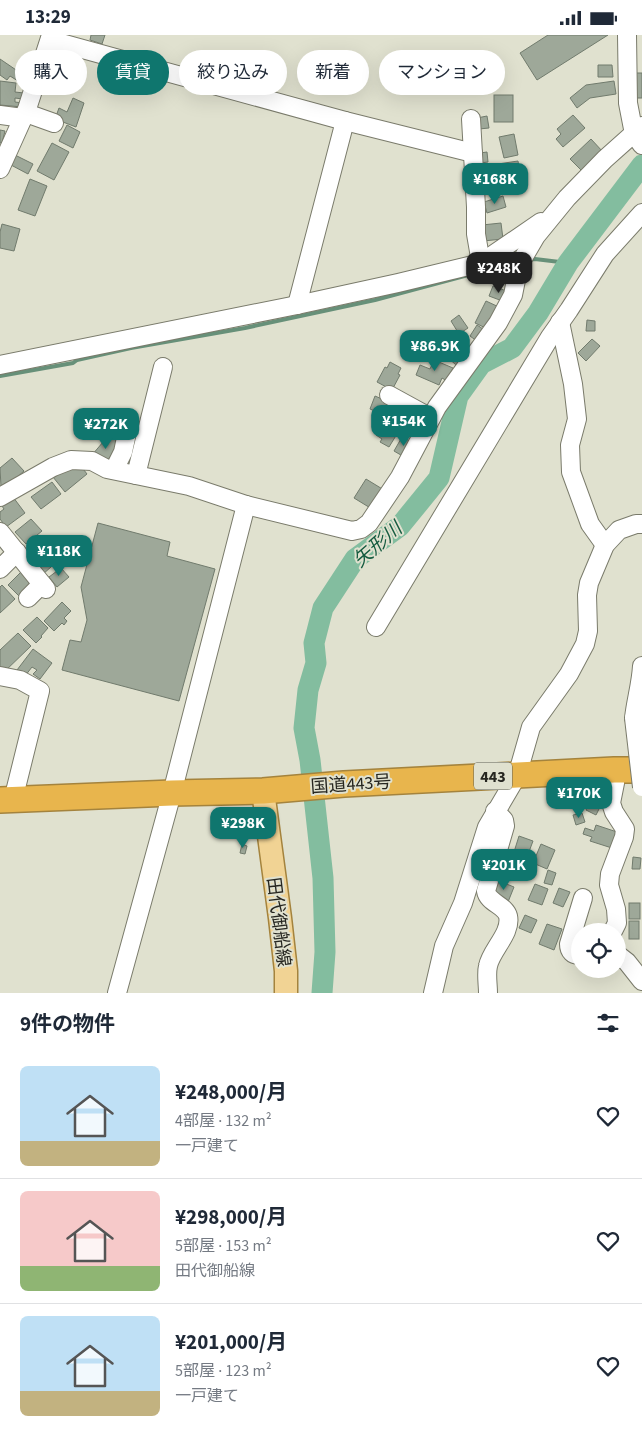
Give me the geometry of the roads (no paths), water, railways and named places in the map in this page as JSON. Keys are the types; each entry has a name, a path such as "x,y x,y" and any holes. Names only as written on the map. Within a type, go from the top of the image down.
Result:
{"highway":[{"name":"国道443号","path":"6,800 263,791 344,784 642,770"}],"main road":[{"name":"田代御船線","path":"263,791 281,927 286,971 286,993"}],"street":[{"path":"0,497 53,467 71,460 92,461 114,471 189,486 246,505 352,531 361,529 369,523 400,477 437,407 498,323 513,295 519,265 536,236 557,210 606,159 639,136 628,103 627,35"},
{"path":"0,169 23,118 50,37 346,121 473,153"},
{"path":"0,115 54,123"},
{"path":"0,121 23,118"},
{"path":"470,119 476,234 481,263"},
{"path":"297,305 346,121"},
{"path":"0,365 297,305 481,263 557,210"},
{"path":"376,627 550,337 605,254 642,213"},
{"path":"560,322 573,384 577,419 570,445 571,472 590,524 605,545"},
{"path":"136,475 164,367"},
{"path":"389,395 432,418"},
{"path":"114,471 123,452 127,433"},
{"path":"117,993 172,793 246,505"},
{"path":"433,993 444,946 463,903 487,827 516,775 531,727 569,674 585,644 588,631 590,583 605,545 619,530 636,524 642,525"},
{"path":"0,532 44,587 28,598"},
{"path":"0,569 17,552"},
{"path":"642,666 634,718 642,787"},
{"path":"0,676 20,681 40,691 6,800"},
{"path":"614,770 615,783 612,803 614,812 625,829 624,837 610,874 609,885 616,909 616,923"},
{"path":"488,993 488,965 508,923 506,912 487,897 486,891 505,826 504,820 496,811"},
{"path":"575,923 583,898"},
{"path":"571,935 568,944 571,952"},
{"path":"626,961 642,981"}],"waterway":[{"name":"矢形川","path":"322,993 325,952 323,878 310,760 304,728 308,690 316,663 314,643 323,608 355,559 400,526 439,478 458,396 481,364 512,348 538,313 568,263 642,165"},
{"path":"528,260 535,259 568,263"},
{"path":"0,376 73,363 77,360 131,348 245,328 375,300 483,271 504,262 516,261"}]}
